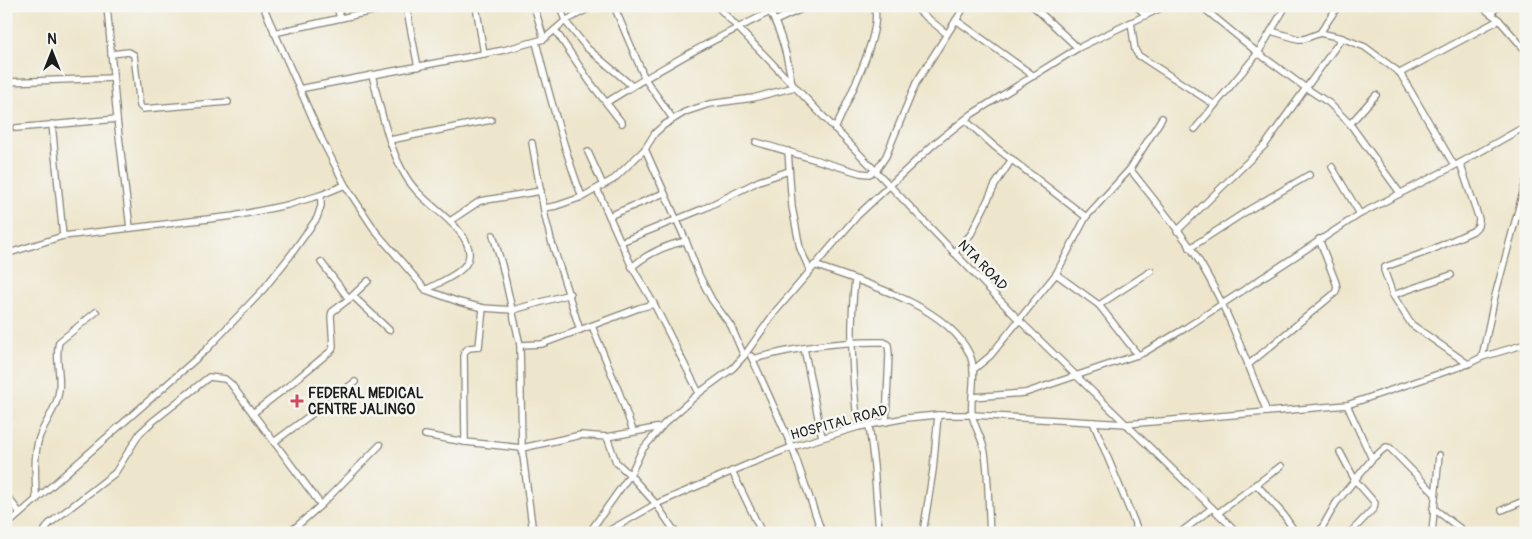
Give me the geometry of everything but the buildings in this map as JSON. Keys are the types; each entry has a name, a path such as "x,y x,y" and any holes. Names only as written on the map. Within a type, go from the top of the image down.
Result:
{"street":[{"path":"107,6 117,119 130,228"},
{"path":"263,6 323,142 345,185 376,232 426,290 459,302 483,308 513,310 570,294"},
{"path":"337,6 340,18"},
{"path":"274,33 395,6"},
{"path":"406,6 418,67"},
{"path":"476,6 484,54"},
{"path":"534,6 544,38"},
{"path":"560,6 565,21 587,48 632,86"},
{"path":"299,89 484,54 536,42 556,30 565,21 593,6"},
{"path":"614,6 644,79 673,119"},
{"name":"NTA ROAD","path":"717,6 1020,321 1238,533"},
{"path":"775,21 808,6"},
{"path":"835,129 868,53 876,11 874,6"},
{"path":"756,142 860,173 869,174 876,171 886,156 916,83 965,6"},
{"path":"1033,6 1078,48"},
{"path":"1136,6 1146,15"},
{"path":"589,533 630,475 642,450 661,427 733,368 749,350 775,312 858,215 934,144 965,120 1078,48 1165,6"},
{"path":"1201,6 1258,53 1329,103 1350,124 1400,193"},
{"path":"1195,129 1258,53 1286,6"},
{"path":"1320,33 1338,6"},
{"path":"1481,6 1499,20 1526,51"},
{"path":"1490,13 1498,6"},
{"path":"544,208 582,197 614,179 645,149 654,133 673,119 697,107 753,98 794,86 786,47 769,9 606,102"},
{"path":"920,12 947,34"},
{"path":"956,20 1034,76"},
{"path":"1400,73 1499,20"},
{"path":"1132,22 1135,50 1138,55 1215,105"},
{"path":"556,30 590,82 622,123"},
{"path":"1271,30 1298,39 1304,39 1320,33 1342,38 1365,48 1400,73 1457,164 1479,219 1478,226 1473,231 1429,251 1385,267 1384,273 1393,295 1411,324 1468,364"},
{"path":"1177,231 1265,145 1342,38"},
{"path":"536,42 553,110 582,197"},
{"path":"111,54 129,52 134,56 140,106 143,109 228,102"},
{"path":"372,75 390,140 403,171 414,188 450,221 466,240 469,249 466,265 457,273 426,290"},
{"path":"6,82 113,78"},
{"path":"1350,124 1376,95"},
{"path":"973,370 990,356 1056,274 1086,217 1130,169 1162,118"},
{"path":"16,128 117,119"},
{"path":"390,140 491,120"},
{"path":"965,120 994,146 1086,217"},
{"path":"52,124 63,236"},
{"path":"972,397 1025,393 1138,355 1184,329 1360,214 1526,126"},
{"path":"532,143 551,240 570,294 580,330"},
{"path":"645,149 699,275 712,300 731,326 744,356"},
{"path":"788,151 792,207 800,248 810,271"},
{"path":"588,152 603,185"},
{"path":"954,253 971,234 995,185 1012,159"},
{"path":"1332,167 1360,214"},
{"path":"1130,169 1190,248 1211,283 1267,412"},
{"path":"620,242 677,220 759,180 789,171"},
{"path":"1190,248 1309,174"},
{"path":"1482,356 1494,296 1526,181"},
{"path":"6,254 63,236 234,216 287,205 322,195 345,185"},
{"path":"596,189 632,267 654,304 699,394"},
{"path":"450,221 480,201 541,191"},
{"path":"609,216 664,193"},
{"path":"6,526 205,351 262,291 290,256 317,218 322,195"},
{"path":"493,235 502,265 520,345 522,448 533,533"},
{"path":"1248,365 1335,293 1337,288 1336,282 1319,239"},
{"path":"632,267 640,259 674,244 686,241"},
{"path":"321,262 351,297 389,330"},
{"path":"814,265 915,304 941,320 970,354 973,370 972,415 986,454 990,533"},
{"path":"1099,306 1151,271"},
{"path":"1056,274 1099,306 1138,355"},
{"path":"1393,295 1451,275"},
{"path":"855,280 851,341 858,427"},
{"path":"253,412 332,350 332,312 368,281"},
{"path":"520,345 542,344 654,304"},
{"path":"466,442 464,352 469,348 479,347 483,308"},
{"path":"36,500 37,448 42,430 56,403 60,388 57,349 59,342 96,312"},
{"path":"592,326 633,431"},
{"path":"752,359 804,348 851,341 884,342 888,344 889,354 886,422"},
{"name":"HOSPITAL ROAD","path":"605,533 615,530 656,504 732,471 792,447 858,427 938,415 972,415 1127,424 1347,405 1468,364 1482,356 1526,344"},
{"path":"804,348 822,437"},
{"path":"749,350 792,447 822,533"},
{"path":"43,533 49,524 115,472 140,433 209,377 225,379 230,384 253,412 321,505"},
{"path":"274,442 355,382"},
{"path":"1347,405 1372,459"},
{"path":"923,533 933,470 938,415"},
{"path":"1093,422 1138,531 1129,533"},
{"path":"869,425 880,531"},
{"path":"425,435 522,448 581,435 607,437 661,427"},
{"path":"607,437 616,462 656,504 676,533"},
{"path":"289,533 321,505 380,445"},
{"path":"1319,533 1336,503 1354,480 1372,459 1386,448 1390,448 1435,494"},
{"path":"1340,452 1354,480 1375,503 1374,508 1350,533"},
{"path":"1432,533 1439,455"},
{"path":"1218,512 1281,466"},
{"path":"732,471 762,533"},
{"path":"1256,484 1283,514 1296,533"},
{"path":"6,495 20,513"},
{"path":"1502,510 1526,500"},
{"path":"1180,533 1212,508"},
{"path":"1433,508 1466,533"},
{"path":"870,533 880,531 899,533"}],"place":[{"name":"FEDERAL MEDICAL CENTRE JALINGO","path":"297,401"}]}
